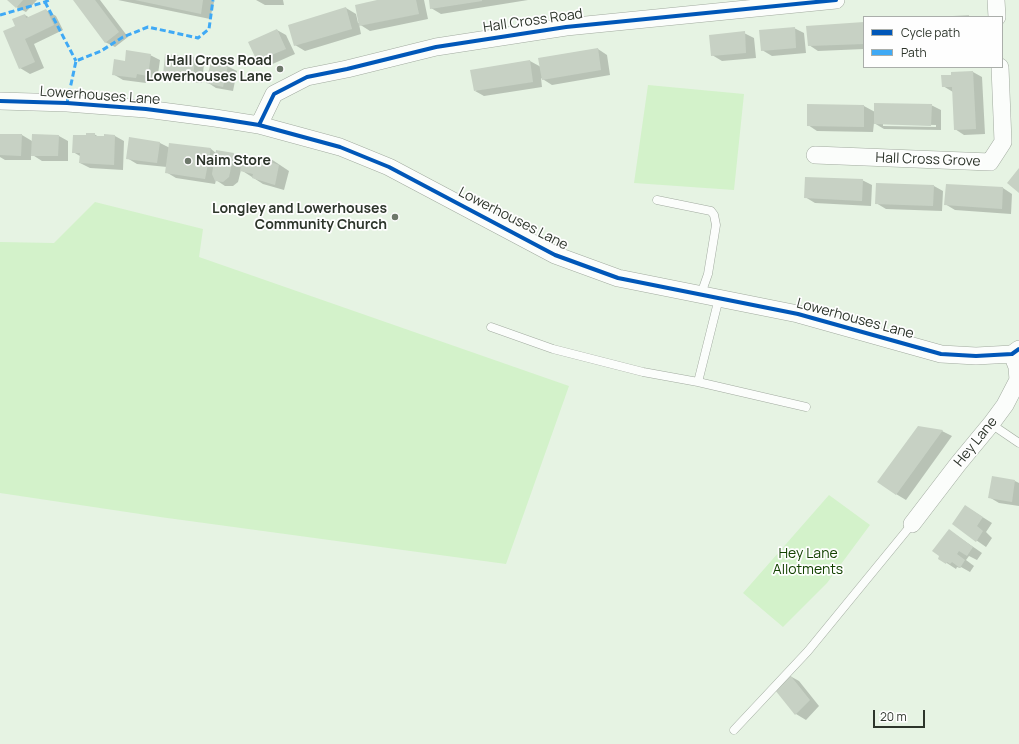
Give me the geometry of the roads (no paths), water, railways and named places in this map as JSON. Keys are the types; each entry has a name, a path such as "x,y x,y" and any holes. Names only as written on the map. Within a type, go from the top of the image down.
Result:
{"street":[{"name":"Hall Cross Road","path":"259,125 274,94 308,77 436,47 566,27 836,0"},
{"path":"996,0 997,16"},
{"name":"Hall Cross Grove","path":"815,155 990,162 1004,142 1000,68"},
{"name":"Lowerhouses Lane","path":"0,101 67,103 146,109 259,125 340,147 388,167 555,255 618,278 798,314 941,354 976,356 1015,352"},
{"name":"Hey Lane","path":"912,524 1005,405 1018,380 1015,352"}],"lane":[{"path":"657,200 711,210 714,214 716,225 710,267 701,294"},
{"path":"698,382 719,298"},
{"path":"491,327 553,349 644,372 698,382 806,407"},
{"path":"991,424 1019,443"},
{"path":"734,730 808,651 912,524"}],"place":[{"name":"Hall Cross Road Lowerhouses Lane","path":"280,69"},
{"name":"Naim Store","path":"188,161"},
{"name":"Longley and Lowerhouses Community Church","path":"395,217"}],"park label":[{"name":"Hey Lane Allotments","path":"808,562"}]}
